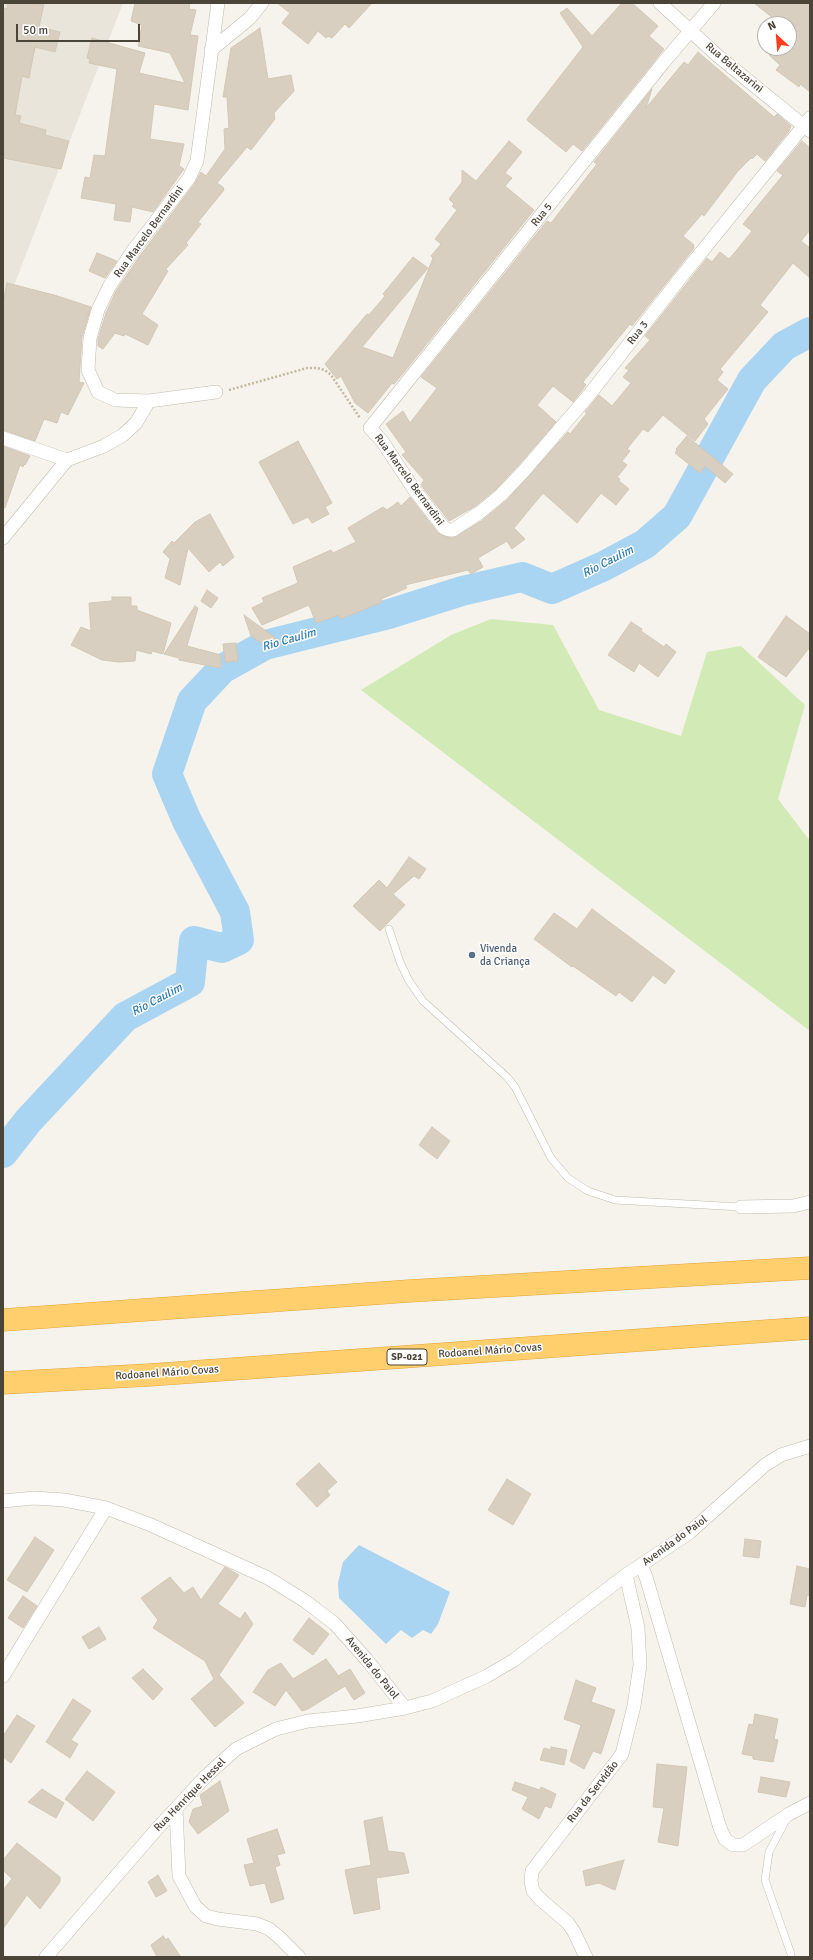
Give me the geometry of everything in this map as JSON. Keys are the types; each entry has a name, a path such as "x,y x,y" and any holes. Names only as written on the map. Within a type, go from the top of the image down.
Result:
{"highway":[{"path":"3,1320 401,1291 810,1268"},
{"name":"Rodoanel Mário Covas","path":"3,1383 149,1375 810,1328"}],"street":[{"name":"Rua Marcelo Bernardini","path":"216,392 150,401 115,400 98,392 88,370 90,338 98,310 120,269 189,178 197,161 204,121 211,50 218,3"},
{"path":"211,50 250,18 262,3"},
{"name":"Rua Baltazarini","path":"660,3 718,56 808,125"},
{"name":"Rua 5","path":"370,428 414,376 482,288 714,3"},
{"name":"Rua 3","path":"449,530 457,528 479,513 501,495 523,472 589,395 678,281 808,125"},
{"path":"3,538 67,460 104,446 123,435 136,423 150,401"},
{"name":"Rua Marcelo Bernardini","path":"370,428 382,441 413,488 444,528 449,530"},
{"path":"3,440 67,460"},
{"path":"741,1208 793,1206 810,1202"},
{"name":"Avenida do Paiol","path":"3,1501 34,1498 64,1500 106,1508 151,1525 268,1578 306,1601 335,1624 367,1660 405,1708 432,1701 487,1676 514,1660 626,1575 689,1533 765,1465 781,1455 810,1446"},
{"path":"3,1676 106,1508"},
{"path":"641,1565 646,1577 720,1828 725,1839 733,1845 743,1845 789,1814 810,1803"},
{"name":"Rua da Servidão","path":"586,1957 568,1923 533,1891 531,1882 532,1871 622,1754 634,1706 640,1664 638,1628 626,1575"},
{"name":"Rua Henrique Hessel","path":"46,1957 120,1871 206,1776 236,1749 276,1729 308,1721 357,1716 405,1708"},
{"path":"176,1809 178,1876 185,1891 195,1906 206,1916 257,1924 269,1929 280,1937 298,1957"}],"lane":[{"path":"389,929 408,981 424,1001 511,1082 551,1158 568,1178 588,1191 615,1200 741,1208"},
{"path":"789,1814 769,1852 765,1880 791,1954"}],"path":[{"path":"216,392 248,385 307,368 317,368 325,370 331,374 356,412 370,428"}],"shaded area":[{"path":"3,3 123,3 3,314"}],"green space":[{"path":"491,619 553,625 599,710 681,736 707,652 741,646 805,705 778,799 810,841 810,1031 361,690 451,635"}],"water":[{"path":"359,1545 450,1592 438,1624 431,1634 423,1630 412,1638 401,1630 386,1644 339,1598 338,1583 343,1562"}],"building":[{"path":"8,3 44,4 39,27 60,32 55,52 35,47 29,78 22,76 15,115 21,116 19,123 46,130 45,135 69,141 61,169 3,158 3,8 7,9"},
{"path":"135,3 190,3 189,9 196,10 190,35 198,36 188,110 154,104 150,139 184,144 179,166 184,169 153,212 132,207 130,222 114,220 116,204 81,198 85,177 90,178 94,155 105,156 117,69 89,63 90,59 87,58 92,38 145,53 139,73 185,83 170,53 138,46 142,25 131,21"},
{"path":"277,3 372,3 349,28 345,24 332,38 328,36 326,38 318,31 308,44 282,23 290,13"},
{"path":"622,3 632,3 658,26 649,36 664,49 582,151 573,144 566,152 527,119 583,47 560,13 567,8 592,36"},
{"path":"754,3 810,3 810,92 800,84 799,87 776,70 780,65 770,56 797,56 797,16 770,16"},
{"path":"260,28 268,79 291,75 294,91 274,113 275,119 251,150 247,147 217,183 223,187 224,190 198,222 201,224 186,243 188,245 166,269 168,271 142,314 158,325 148,345 125,334 124,336 115,333 103,349 98,346 98,339 106,313 116,291 139,257 195,183 201,172 206,176 225,149 224,129 229,128 227,97 223,97 231,48"},
{"path":"698,52 774,117 777,114 791,126 789,131 765,161 757,154 752,159 751,158 738,171 704,216 702,214 683,236 694,245 694,248 632,326 630,324 583,382 586,385 573,402 553,386 537,405 556,422 517,467 496,489 474,507 449,521 421,485 424,480 402,455 406,452 386,424 403,411 410,423 437,388 421,377 547,221 551,223 597,164 594,162 652,89 646,108 684,62 688,65"},
{"path":"509,141 522,152 505,173 512,178 505,186 534,210 409,366 394,384 392,383 368,413 355,403 341,376 337,379 325,364 367,314 369,315 385,296 383,294 413,257 428,268 362,347 393,358 433,258 431,256 441,244 435,239 457,210 452,206 454,204 449,199 462,182 462,170 476,181"},
{"path":"802,141 810,148 810,230 801,241 810,248 810,278 793,263 760,305 768,312 720,369 723,372 717,380 728,389 704,419 708,424 695,441 663,415 648,432 643,429 627,449 630,451 622,461 627,465 617,477 620,479 619,481 629,489 616,505 601,493 577,523 543,493 514,528 525,539 512,549 507,541 478,558 483,567 471,574 468,570 405,585 407,588 381,599 382,602 341,619 339,615 316,623 309,605 262,625 252,608 264,602 262,598 298,583 293,567 331,550 333,553 356,542 348,528 383,507 387,510 398,502 401,506 410,497 438,533 446,537 453,538 483,520 506,501 568,432 570,434 599,395 612,406 631,383 623,377 629,370 625,368 650,340 645,336 707,258 712,262 720,252 729,259 736,251 752,231 743,224 783,175 777,171"},
{"path":"97,253 117,261 105,278 89,271"},
{"path":"7,283 54,295 91,307 82,337 79,382 84,383 68,415 61,412 57,423 44,419 35,441 3,430 3,304"},
{"path":"687,436 733,474 725,483 705,466 700,473 675,453 677,450 676,449"},
{"path":"298,441 332,503 325,507 329,514 312,523 308,517 293,524 259,462"},
{"path":"3,446 30,456 23,467 20,465 5,508 3,507"},
{"path":"210,514 234,557 223,566 220,562 209,572 188,548 180,585 165,578 170,559 163,552 172,541 174,543 195,522"},
{"path":"207,590 218,598 211,608 201,601"},
{"path":"112,597 131,597 131,606 137,606 137,610 171,623 163,654 152,651 151,654 136,650 135,661 119,662 102,660 71,645 81,627 91,631 89,603 112,601"},
{"path":"195,606 198,608 187,646 221,655 221,668 179,660 179,658 164,654"},
{"path":"244,615 277,639 263,644 251,636"},
{"path":"786,616 810,634 810,647 786,677 758,657"},
{"path":"631,622 664,647 666,644 676,652 658,677 639,663 634,672 608,655"},
{"path":"236,643 238,661 225,662 223,644"},
{"path":"409,857 426,869 419,879 414,876 393,894 405,905 380,931 353,906 379,880 387,888"},
{"path":"592,909 675,971 665,984 653,975 632,1002 619,992 616,996 573,966 572,967 534,939 554,913 577,929"},
{"path":"432,1127 450,1141 437,1159 419,1145"},
{"path":"319,1463 337,1482 327,1491 330,1495 317,1507 296,1484"},
{"path":"507,1479 531,1494 513,1525 488,1510"},
{"path":"35,1537 54,1550 27,1592 7,1580"},
{"path":"745,1539 761,1541 759,1558 743,1556"},
{"path":"797,1566 810,1569 810,1596 807,1595 805,1607 790,1604"},
{"path":"225,1567 239,1575 218,1604 240,1619 245,1612 253,1624 219,1675 244,1703 215,1727 191,1699 214,1679 205,1661 153,1628 158,1620 141,1598 170,1577 184,1593 193,1587 201,1600"},
{"path":"23,1596 37,1606 23,1628 8,1618"},
{"path":"309,1618 329,1634 313,1655 293,1640"},
{"path":"99,1627 106,1639 89,1649 82,1637"},
{"path":"326,1659 338,1676 350,1669 365,1693 354,1700 345,1686 308,1709 302,1711 286,1690 275,1706 253,1692 268,1670 281,1663 293,1679"},
{"path":"143,1669 163,1689 153,1700 132,1678"},
{"path":"576,1680 596,1688 591,1702 615,1710 601,1754 593,1751 584,1769 570,1761 581,1725 564,1719"},
{"path":"73,1699 91,1711 71,1740 78,1744 70,1758 46,1742"},
{"path":"755,1714 778,1719 774,1739 778,1740 773,1762 753,1759 753,1756 742,1754 749,1724 753,1725"},
{"path":"17,1715 35,1726 11,1763 3,1757 3,1736"},
{"path":"551,1747 567,1750 564,1765 540,1760 544,1748 551,1750"},
{"path":"657,1764 687,1767 678,1846 658,1842 664,1808 653,1807"},
{"path":"87,1771 115,1792 93,1821 65,1799"},
{"path":"761,1777 790,1782 786,1797 758,1792"},
{"path":"220,1781 229,1811 198,1834 189,1822 193,1809 203,1806 200,1795"},
{"path":"515,1782 540,1790 541,1787 556,1794 551,1808 545,1806 539,1819 522,1809 528,1797 512,1790"},
{"path":"42,1789 64,1803 56,1818 28,1802"},
{"path":"382,1817 388,1851 404,1853 409,1873 376,1878 380,1909 354,1914 345,1870 371,1865 364,1821"},
{"path":"277,1829 285,1853 277,1855 280,1865 275,1867 284,1899 271,1903 265,1883 250,1886 244,1865 254,1863 247,1839"},
{"path":"17,1843 60,1877 60,1882 40,1909 27,1895 3,1929 3,1890 12,1879 3,1870 3,1860"},
{"path":"624,1860 615,1890 599,1883 586,1886 583,1871"},
{"path":"158,1875 167,1891 156,1897 148,1882"},
{"path":"163,1936 166,1940 168,1938 181,1957 157,1957 151,1945"}],"waterway":[{"name":"Rio Caulim","path":"3,1153 28,1121 125,1017 190,982 194,941 222,948 239,940 235,912 187,821 167,774 192,701 222,669 265,645 389,614 462,591 522,577 552,589 604,566 645,544 677,516 752,380 784,346 810,332"}],"place":[{"name":"Vivenda da Criança","path":"472,955"}]}
